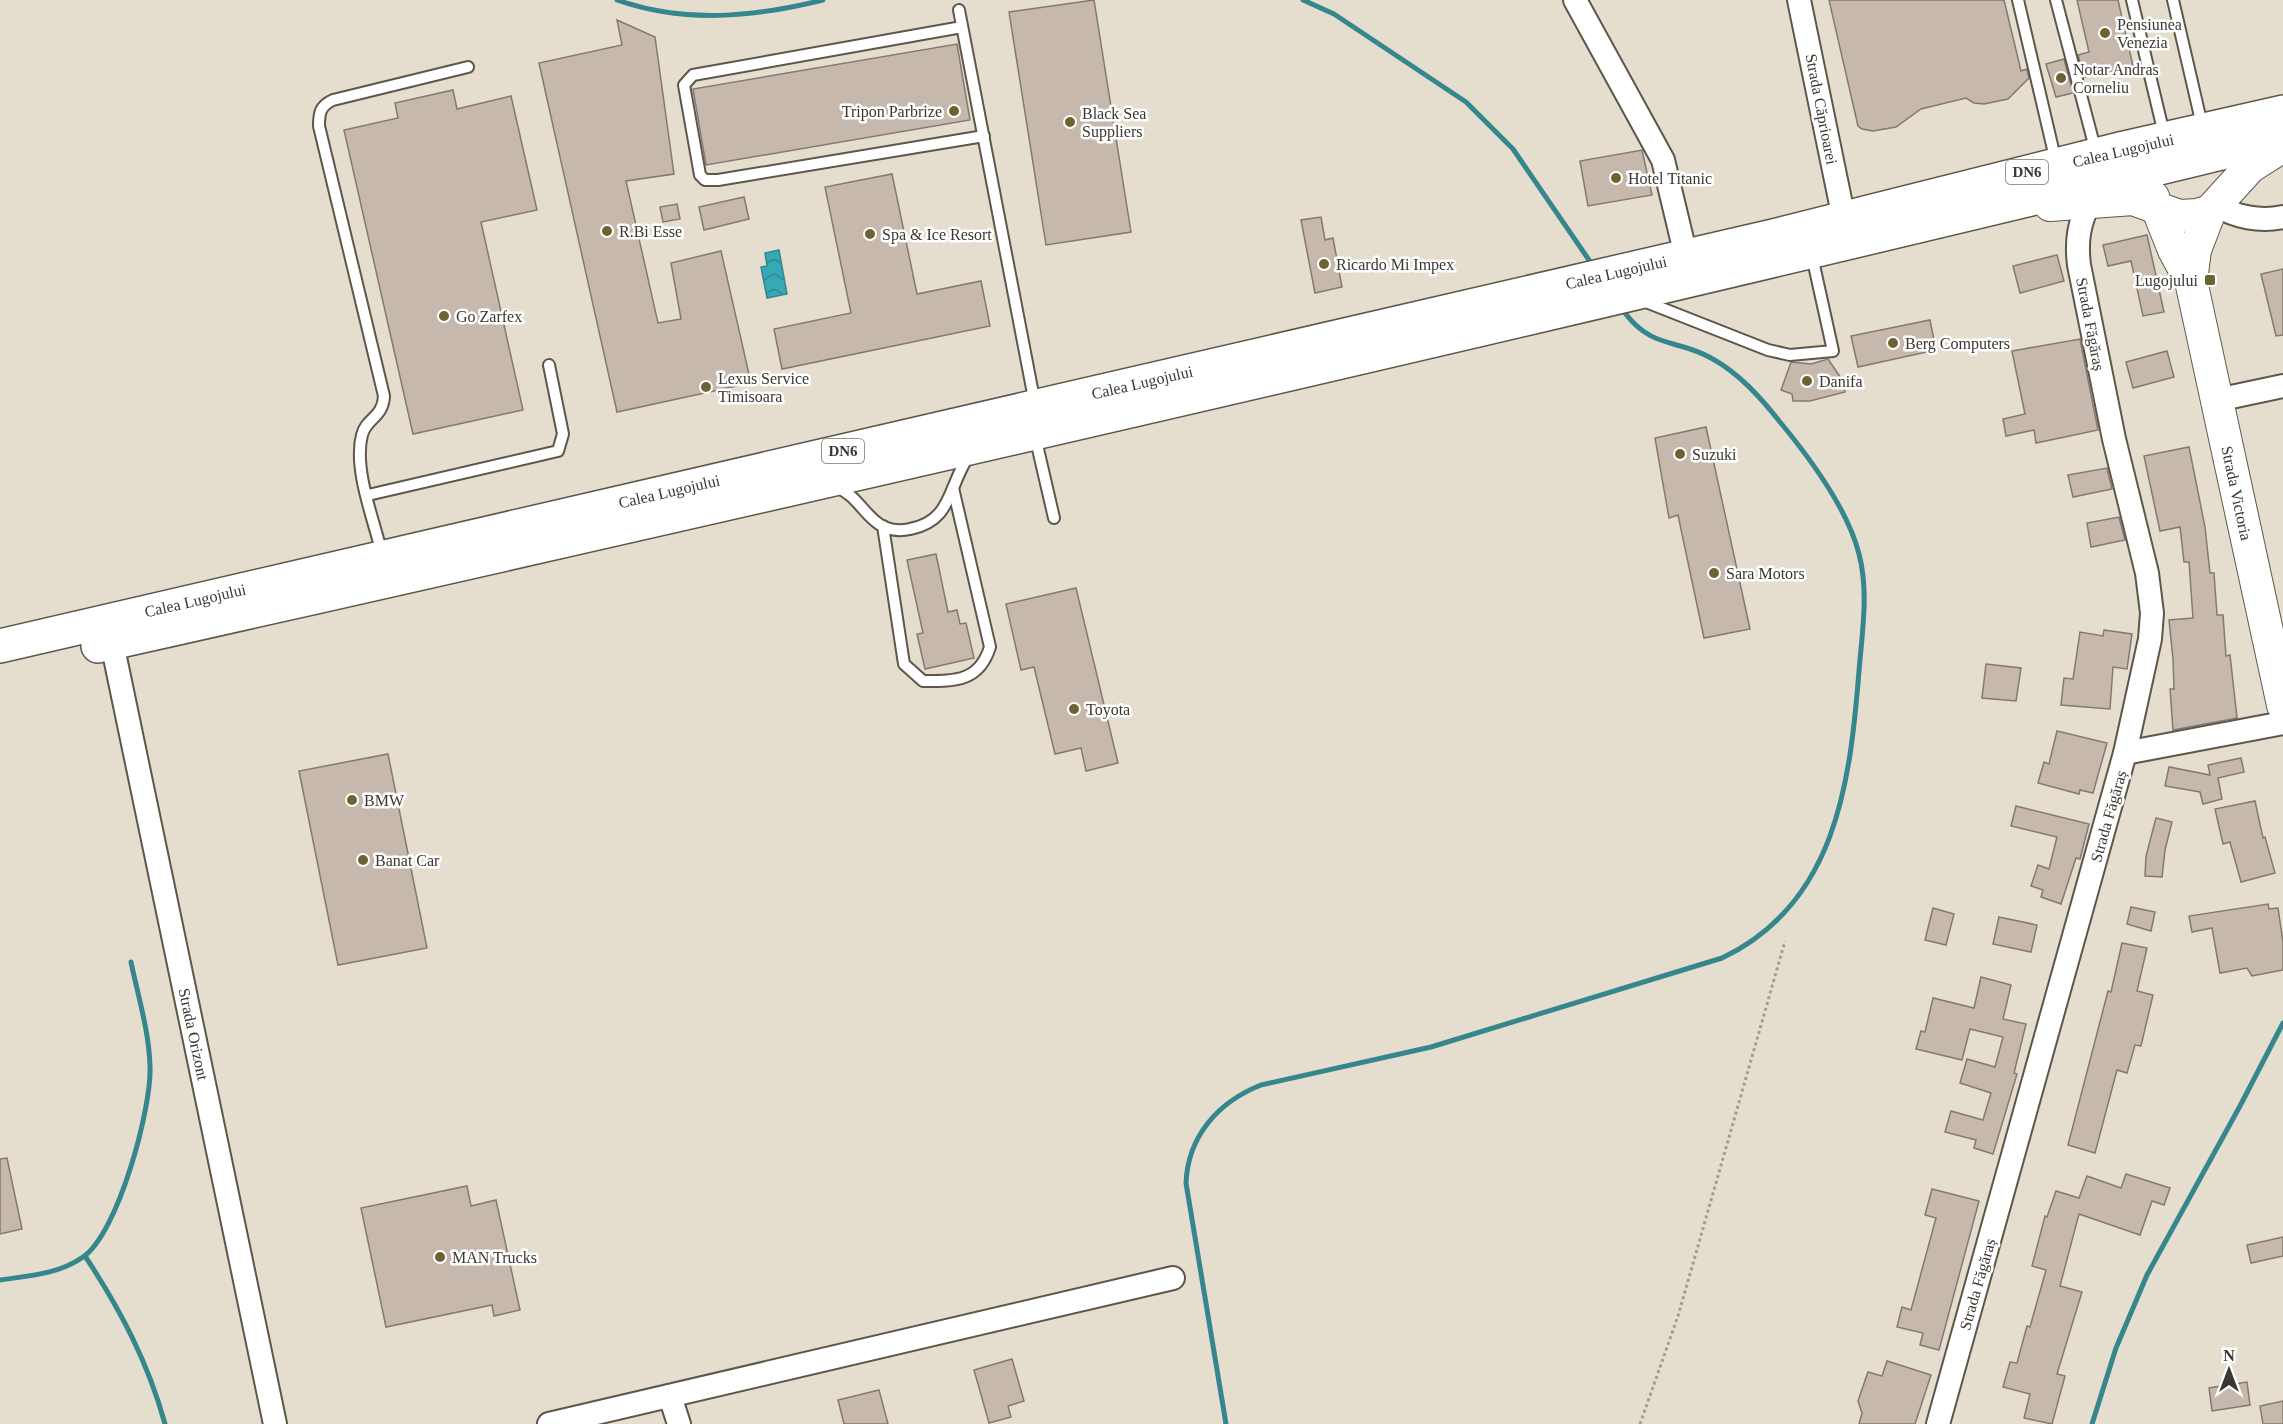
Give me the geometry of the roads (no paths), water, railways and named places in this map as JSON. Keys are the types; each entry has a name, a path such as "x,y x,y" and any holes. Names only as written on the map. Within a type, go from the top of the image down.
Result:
{"main road":[{"name":"Calea Lugojului","path":"0,646 382,558 1627,295 1812,252 1971,213 2160,155 2208,130 2283,112"},
{"name":"Calea Lugojului","path":"0,668 975,446 1035,419 2097,155 2160,155 2283,138"}],"street":[{"path":"1575,0 1663,160 1686,256"},
{"name":"Strada Căprioarei","path":"1799,0 1844,219"},
{"name":"Strada Victoria","path":"2191,281 2195,250 2213,208 2250,167 2283,146"},
{"name":"Strada Victoria","path":"2160,155 2151,186 2174,250 2191,281 2283,705"},
{"path":"1971,213 2133,199 2156,205 2180,216 2194,216 2213,208 2231,215 2250,218 2283,217"},
{"name":"Strada Făgăraș","path":"1938,1424 2126,753 2150,639 2152,613 2147,573 2114,439 2079,265 2077,242 2081,219 2090,201"},
{"path":"2217,400 2283,386"},
{"name":"Strada Orizont","path":"112,643 275,1424"},
{"path":"2126,753 2283,723"},
{"path":"549,1424 1173,1278"},
{"path":"670,1396 679,1424"}],"lane":[{"path":"2018,0 2057,165"},
{"path":"2056,0 2097,155"},
{"path":"2132,0 2160,155"},
{"path":"2173,0 2208,130"},
{"path":"959,10 1054,518"},
{"path":"962,27 693,75 684,85 700,175 705,180 718,180 984,136"},
{"path":"382,558 359,460 362,432 383,408 384,396 319,126 319,113 321,107 333,100 468,67"},
{"path":"1627,295 1768,350 1790,355 1833,351 1812,252"},
{"path":"368,495 558,451 563,434 549,365"},
{"path":"822,482 848,491 875,522 891,530 922,526 937,519 962,466 975,446"},
{"path":"883,525 904,664 922,681 947,681 971,676 985,664 990,647 953,488"}],"water":[{"path":"779,250 787,294 767,298 761,267 767,266 765,253"}],"waterway":[{"path":"617,0 668,13 694,15 771,11 823,0"},
{"path":"1303,0 1334,14 1466,102 1513,149 1589,260"},
{"path":"1226,1424 1186,1183 1188,1166 1199,1136 1219,1111 1231,1101 1261,1085 1431,1047 1722,958 1760,935 1790,906 1813,873 1830,836 1842,797 1850,756 1863,627 1864,583 1854,537 1837,502 1815,468 1773,413 1749,387 1711,358 1645,333 1625,313"},
{"path":"0,1280 54,1271 83,1257 96,1244 109,1223 120,1197 139,1138 149,1085 150,1066 148,1040 131,962"},
{"path":"2092,1424 2116,1348 2147,1275 2283,1023"},
{"path":"85,1256 132,1337 150,1379 165,1424"}],"place":[{"name":"Pensiunea Venezia","path":"2105,33"},
{"name":"Notar Andras Corneliu","path":"2061,78"},
{"name":"Tripon Parbrize","path":"954,111"},
{"name":"Black Sea Suppliers","path":"1070,122"},
{"name":"Hotel Titanic","path":"1616,178"},
{"name":"R.Bi Esse","path":"607,231"},
{"name":"Spa & Ice Resort","path":"870,234"},
{"name":"Ricardo Mi Impex","path":"1324,264"},
{"name":"Lugojului","path":"2210,280"},
{"name":"Go Zarfex","path":"444,316"},
{"name":"Berg Computers","path":"1893,343"},
{"name":"Danifa","path":"1807,381"},
{"name":"Lexus Service Timisoara","path":"706,387"},
{"name":"Suzuki","path":"1680,454"},
{"name":"Sara Motors","path":"1714,573"},
{"name":"Toyota","path":"1074,709"},
{"name":"BMW","path":"352,800"},
{"name":"Banat Car","path":"363,860"},
{"name":"MAN Trucks","path":"440,1257"}]}
